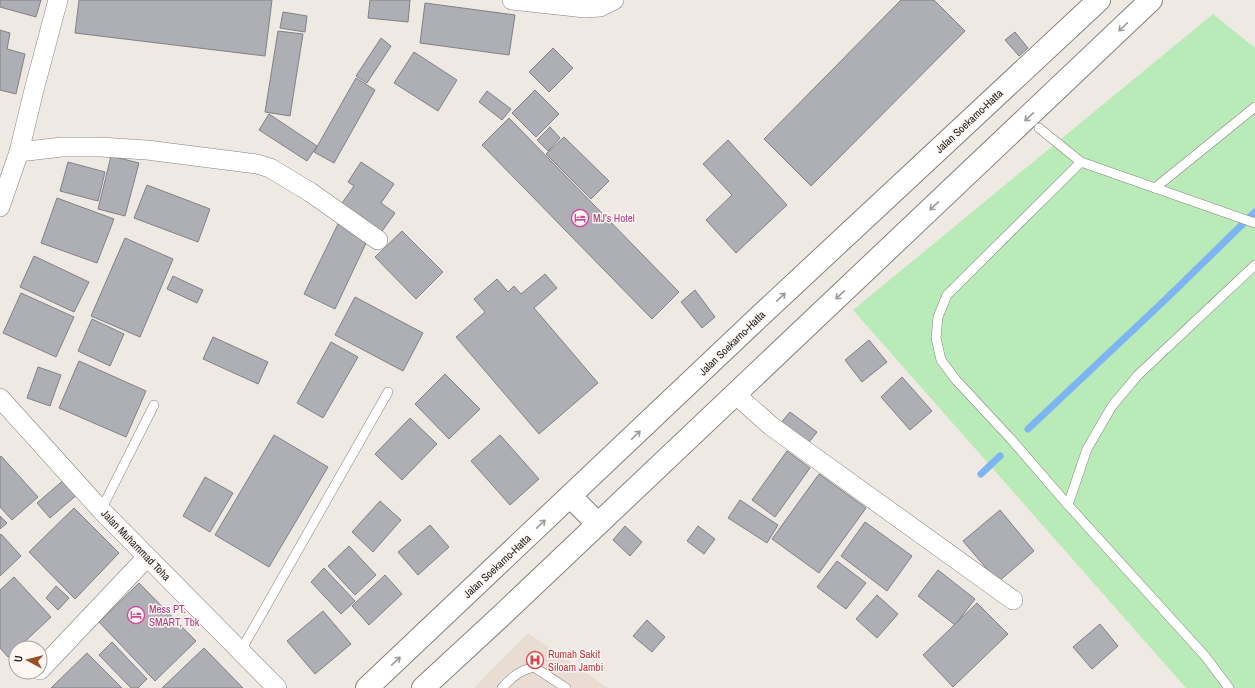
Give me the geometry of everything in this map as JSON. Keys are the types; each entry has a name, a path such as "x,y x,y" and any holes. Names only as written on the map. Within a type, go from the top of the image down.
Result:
{"highway":[{"path":"423,688 1151,0"},
{"name":"Jalan Soekarno-Hatta","path":"367,688 1095,1"},
{"path":"571,496 598,524"}],"street":[{"path":"0,207 19,152 58,0"},
{"path":"512,0 585,8 600,7 614,0"},
{"path":"19,152 62,147 100,147 147,150 257,164 270,168 303,188 378,240"},
{"path":"735,394 771,426 1013,600"},
{"name":"Jalan Muhammad Toha","path":"0,398 101,510 276,688"},
{"path":"48,662 147,557"}],"lane":[{"path":"1155,188 1255,107"},
{"path":"1040,128 1081,162 1255,223"},
{"path":"1081,162 947,295 938,317 936,338 941,360 956,380 1010,438 1068,505 1205,656 1229,688"},
{"path":"1068,505 1087,449 1112,406 1138,375 1255,265"},
{"path":"240,652 388,392"},
{"path":"101,510 154,405"},
{"path":"502,688 522,670 534,667 566,688"}],"shaded area":[{"name":"Rumah Sakit Siloam Jambi","path":"528,633 608,688 474,688"}],"green space":[{"path":"1213,14 1255,48 1255,688 1186,688 853,310"}],"building":[{"path":"0,0 41,0 36,17 0,7"},
{"path":"79,0 272,0 265,56 75,33"},
{"path":"370,0 410,0 408,22 368,18"},
{"path":"901,0 934,0 965,31 811,186 764,139"},
{"path":"425,3 515,15 509,55 420,43"},
{"path":"283,12 307,16 305,32 280,28"},
{"path":"0,30 10,33 7,49 25,54 16,94 0,90"},
{"path":"278,31 303,34 290,116 265,112"},
{"path":"1015,32 1028,48 1019,56 1005,40"},
{"path":"381,38 391,46 367,83 356,76"},
{"path":"553,48 573,68 549,92 529,72"},
{"path":"414,52 457,80 438,111 394,83"},
{"path":"356,78 375,90 334,163 314,152"},
{"path":"535,90 559,114 536,137 512,113"},
{"path":"487,91 511,109 502,120 479,102"},
{"path":"269,114 317,146 307,161 259,130"},
{"name":"MJ's Hotel","path":"509,118 679,292 652,319 482,145"},
{"path":"550,127 560,138 548,151 537,140"},
{"path":"564,137 609,181 591,199 546,154"},
{"path":"728,140 787,205 736,253 706,220 732,195 703,164"},
{"path":"111,156 139,163 125,216 98,209"},
{"path":"68,162 105,172 98,201 60,191"},
{"path":"361,162 394,184 381,203 395,213 380,234 340,206 354,186 348,182"},
{"path":"147,185 210,209 198,242 134,218"},
{"path":"57,198 114,219 97,263 41,243"},
{"path":"338,224 368,239 335,309 304,294"},
{"path":"402,231 443,272 416,299 375,257"},
{"path":"125,238 173,259 140,337 91,316"},
{"path":"34,256 89,282 74,312 20,287"},
{"path":"545,274 557,288 534,308 598,383 539,434 456,337 485,312 474,299 497,279 508,292 514,286 521,294"},
{"path":"173,276 203,290 197,303 167,289"},
{"path":"695,290 715,317 702,328 681,302"},
{"path":"21,293 74,317 56,357 3,333"},
{"path":"355,297 423,333 403,371 335,335"},
{"path":"92,319 124,334 110,366 78,351"},
{"path":"213,337 268,362 258,384 203,359"},
{"path":"869,340 887,362 862,382 845,360"},
{"path":"331,342 358,357 323,418 297,403"},
{"path":"79,361 146,391 126,437 59,408"},
{"path":"38,367 61,375 50,406 27,398"},
{"path":"445,374 480,409 449,439 415,404"},
{"path":"902,377 932,411 910,430 881,397"},
{"path":"790,412 817,432 806,446 779,425"},
{"path":"410,418 437,444 402,480 375,454"},
{"path":"274,435 328,467 269,567 215,535"},
{"path":"500,435 539,479 510,505 471,461"},
{"path":"787,451 810,468 775,517 752,500"},
{"path":"1,456 38,497 12,520 0,507"},
{"path":"819,474 866,508 819,573 772,539"},
{"path":"205,477 233,493 210,532 183,516"},
{"path":"66,478 79,493 50,518 37,503"},
{"path":"740,500 778,525 767,543 728,518"},
{"path":"380,501 401,520 373,552 352,532"},
{"path":"74,508 119,553 75,599 29,552"},
{"path":"1000,510 1034,551 998,582 963,541"},
{"path":"0,516 7,523 0,529"},
{"path":"865,522 912,556 887,591 841,556"},
{"path":"430,525 449,547 418,575 398,552"},
{"path":"625,526 642,542 630,556 613,540"},
{"path":"698,526 715,539 704,554 687,541"},
{"path":"1,534 21,556 0,576 0,536"},
{"path":"349,546 376,575 355,595 328,566"},
{"path":"837,561 866,583 846,609 817,587"},
{"path":"324,568 355,601 341,614 311,582"},
{"path":"938,570 975,599 955,625 918,596"},
{"path":"385,575 402,594 369,625 352,606"},
{"path":"14,577 51,617 27,640 8,640 8,657 0,648 0,590"},
{"path":"139,583 196,641 155,681 99,622"},
{"path":"56,586 69,598 58,610 46,598"},
{"path":"877,595 898,614 877,638 856,619"},
{"path":"977,603 1008,634 953,687 923,655"},
{"path":"323,611 351,644 315,674 287,641"},
{"path":"647,620 665,637 652,652 633,636"},
{"path":"1100,624 1118,646 1092,669 1073,647"},
{"path":"112,642 147,679 138,688 131,688 99,655"},
{"path":"204,648 243,688 162,688"},
{"path":"87,653 122,688 51,688"}],"waterway":[{"path":"1028,429 1166,299 1255,212"},
{"path":"981,474 1000,456"}],"place":[{"name":"MJ's Hotel","path":"580,218"},
{"name":"Mess PT. SMART, Tbk","path":"136,615"},
{"name":"Rumah Sakit Siloam Jambi","path":"535,660"}]}
